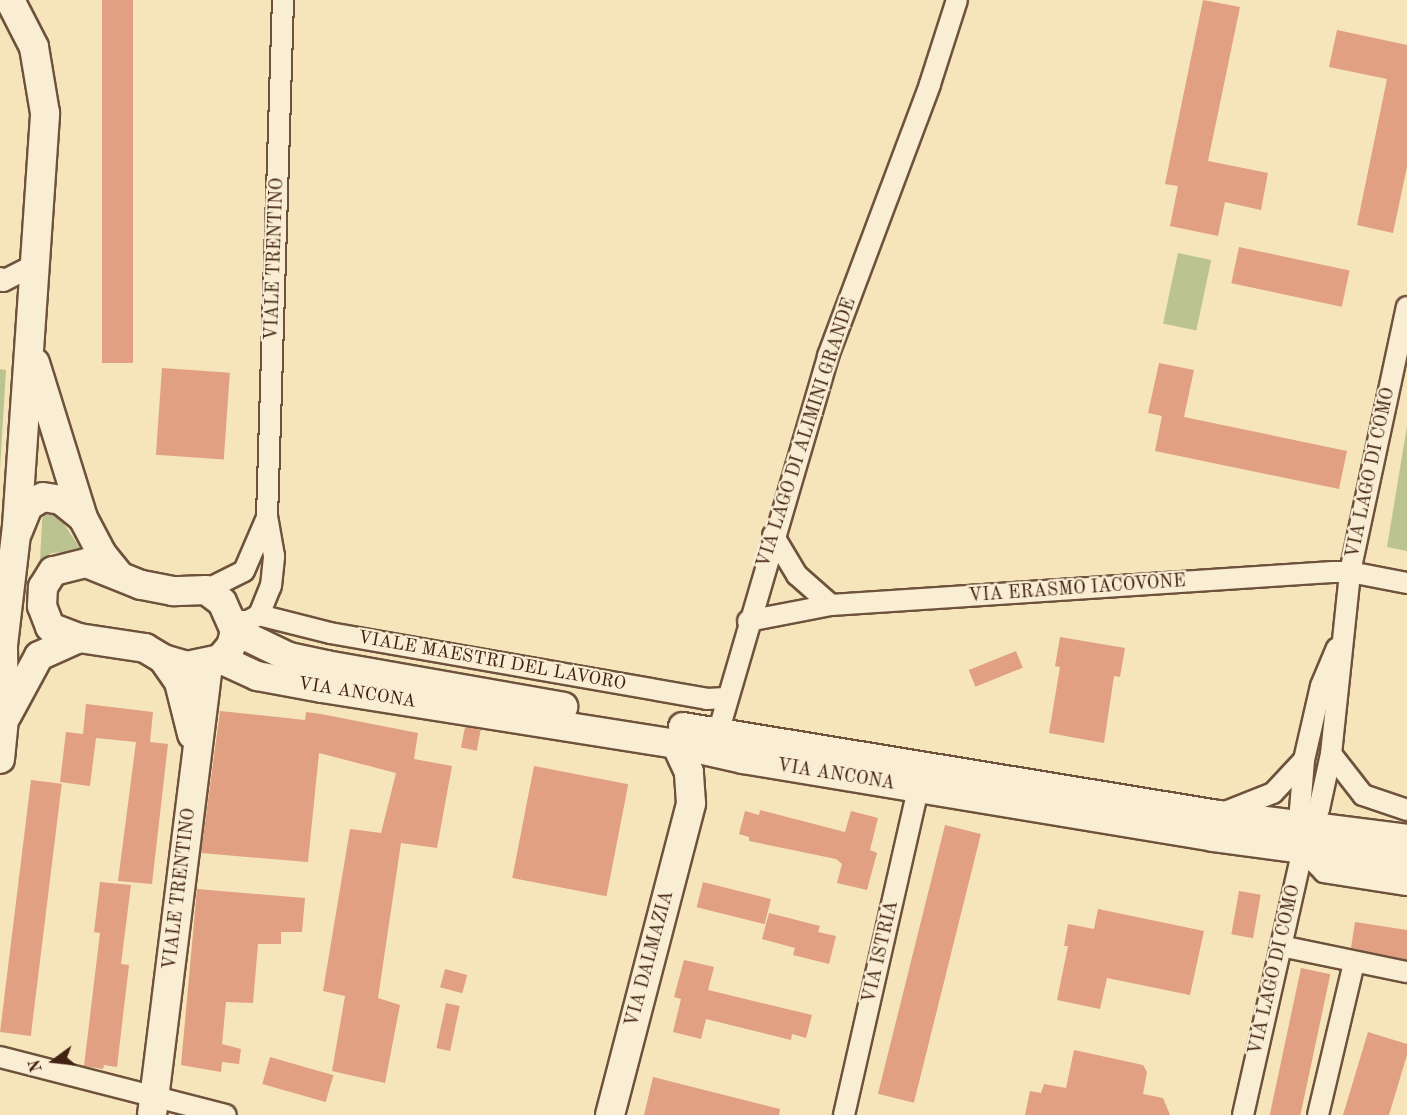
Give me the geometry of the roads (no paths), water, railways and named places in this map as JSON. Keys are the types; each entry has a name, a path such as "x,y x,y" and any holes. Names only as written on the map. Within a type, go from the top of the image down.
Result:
{"street":[{"path":"0,759 4,719 1,645 6,588 17,526 45,113 34,47 10,0"},
{"name":"VIALE TRENTINO","path":"242,622 271,586 274,556 267,517 283,0"},
{"name":"VIA LAGO DI ALIMINI GRANDE","path":"718,733 773,535 828,356 930,84 957,0"},
{"path":"0,278 3,281 34,265"},
{"name":"VIA LAGO DI COMO","path":"1243,1115 1305,837 1319,809 1331,754 1340,693 1341,640 1350,572 1407,307"},
{"path":"29,332 43,397 83,518 102,554 123,580"},
{"path":"50,627 32,609 22,577 17,526 28,506 43,497 62,501 83,518"},
{"name":"VIALE TRENTINO","path":"206,590 244,571 267,517"},
{"path":"773,535 797,575 831,605"},
{"path":"50,627 42,606 43,587 53,571 86,563 123,580 173,591 206,590"},
{"name":"VIA ERASMO IACOVONE","path":"748,621 831,605 1350,572 1407,583"},
{"name":"VIA ANCONA","path":"206,590 242,622 289,657 718,733 1218,815 1305,837"},
{"path":"214,661 231,646 242,622"},
{"name":"VIALE MAESTRI DEL LAVORO","path":"242,622 342,635 707,699 726,698"},
{"name":"VIA ANCONA","path":"50,627 79,638 145,648 163,659 187,666 214,661 257,676 676,744 743,759 918,788 1305,837"},
{"path":"4,719 39,656 79,638"},
{"name":"VIA LAGO DI COMO","path":"1305,837 1300,810 1304,760 1321,686 1341,640"},
{"path":"1,645 39,656"},
{"path":"163,659 179,682 196,756"},
{"name":"VIALE TRENTINO","path":"153,1106 196,756 214,661"},
{"name":"VIA ANCONA","path":"196,756 212,705 224,686 257,676"},
{"name":"VIA DALMAZIA","path":"609,1115 691,803 689,772 676,744"},
{"path":"1331,754 1363,795 1407,810"},
{"name":"VIA DALMAZIA","path":"691,803 712,771 743,759"},
{"path":"1218,815 1273,793 1304,760"},
{"name":"VIA ISTRIA","path":"844,1115 918,788"},
{"path":"1305,837 1407,839"},
{"path":"1305,837 1407,863"},
{"path":"1305,837 1324,872 1407,885"},
{"path":"1281,946 1354,963 1407,972"},
{"path":"1318,1115 1354,963"},
{"path":"0,1057 153,1106 226,1115"}]}
